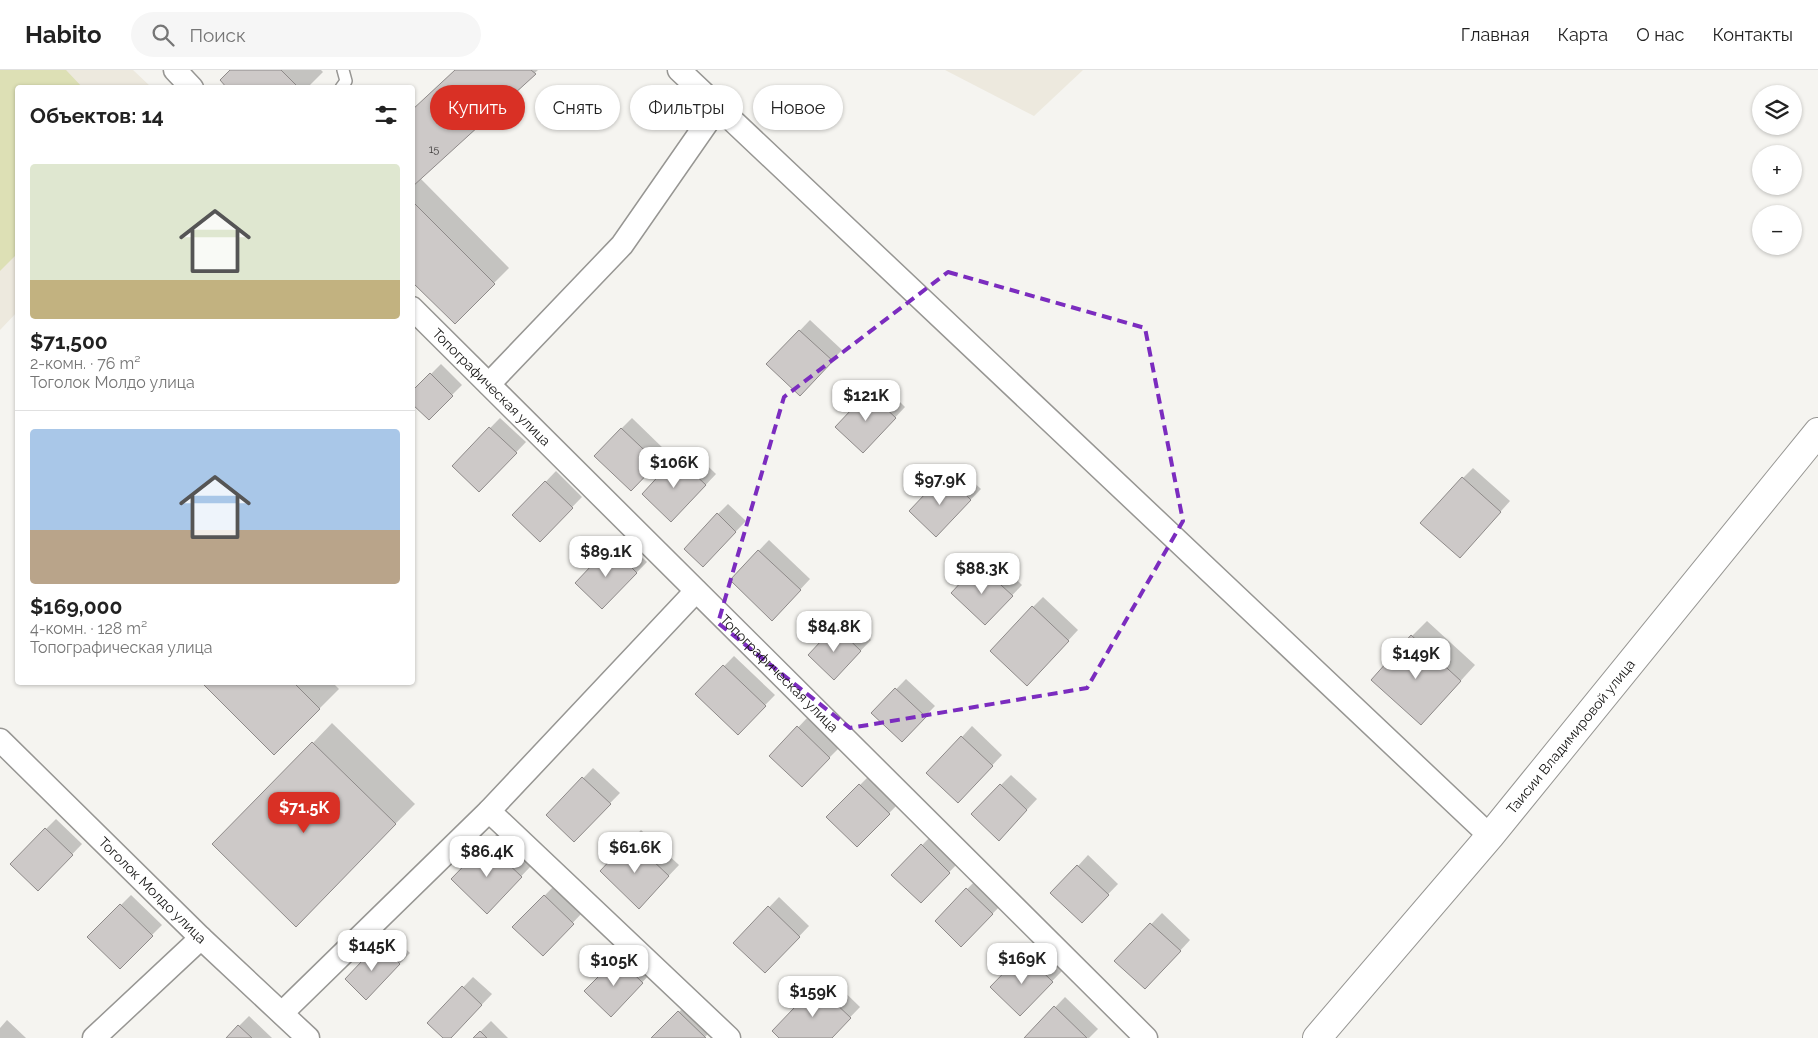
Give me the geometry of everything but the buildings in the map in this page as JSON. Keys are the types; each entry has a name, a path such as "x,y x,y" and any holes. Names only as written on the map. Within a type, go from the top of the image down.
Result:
{"street":[{"path":"175,70 189,85"},
{"path":"679,70 695,85"},
{"path":"489,384 622,244 702,130"},
{"path":"742,130 1490,836"},
{"name":"Топографическая улица","path":"415,311 1146,1038"},
{"name":"Таисии Владимировой улица","path":"1317,1038 1490,836 1818,432"},
{"path":"282,1013 489,811 696,591"},
{"name":"Тоголок Молдо улица","path":"0,740 201,938 308,1038"},
{"path":"489,811 729,1038"},
{"path":"94,1038 201,938"}],"lane":[{"path":"342,70 346,82 343,85"}],"highlighted area":[{"path":"948,272 1145,328 1183,521 1087,688 850,728 718,623 784,397"}],"shaded area":[{"path":"0,70 133,70 149,85 15,85 15,314 0,330"},
{"path":"945,70 1083,70 1034,116"}],"green space":[{"path":"0,70 66,70 80,85 15,85 15,256 0,271"}]}
